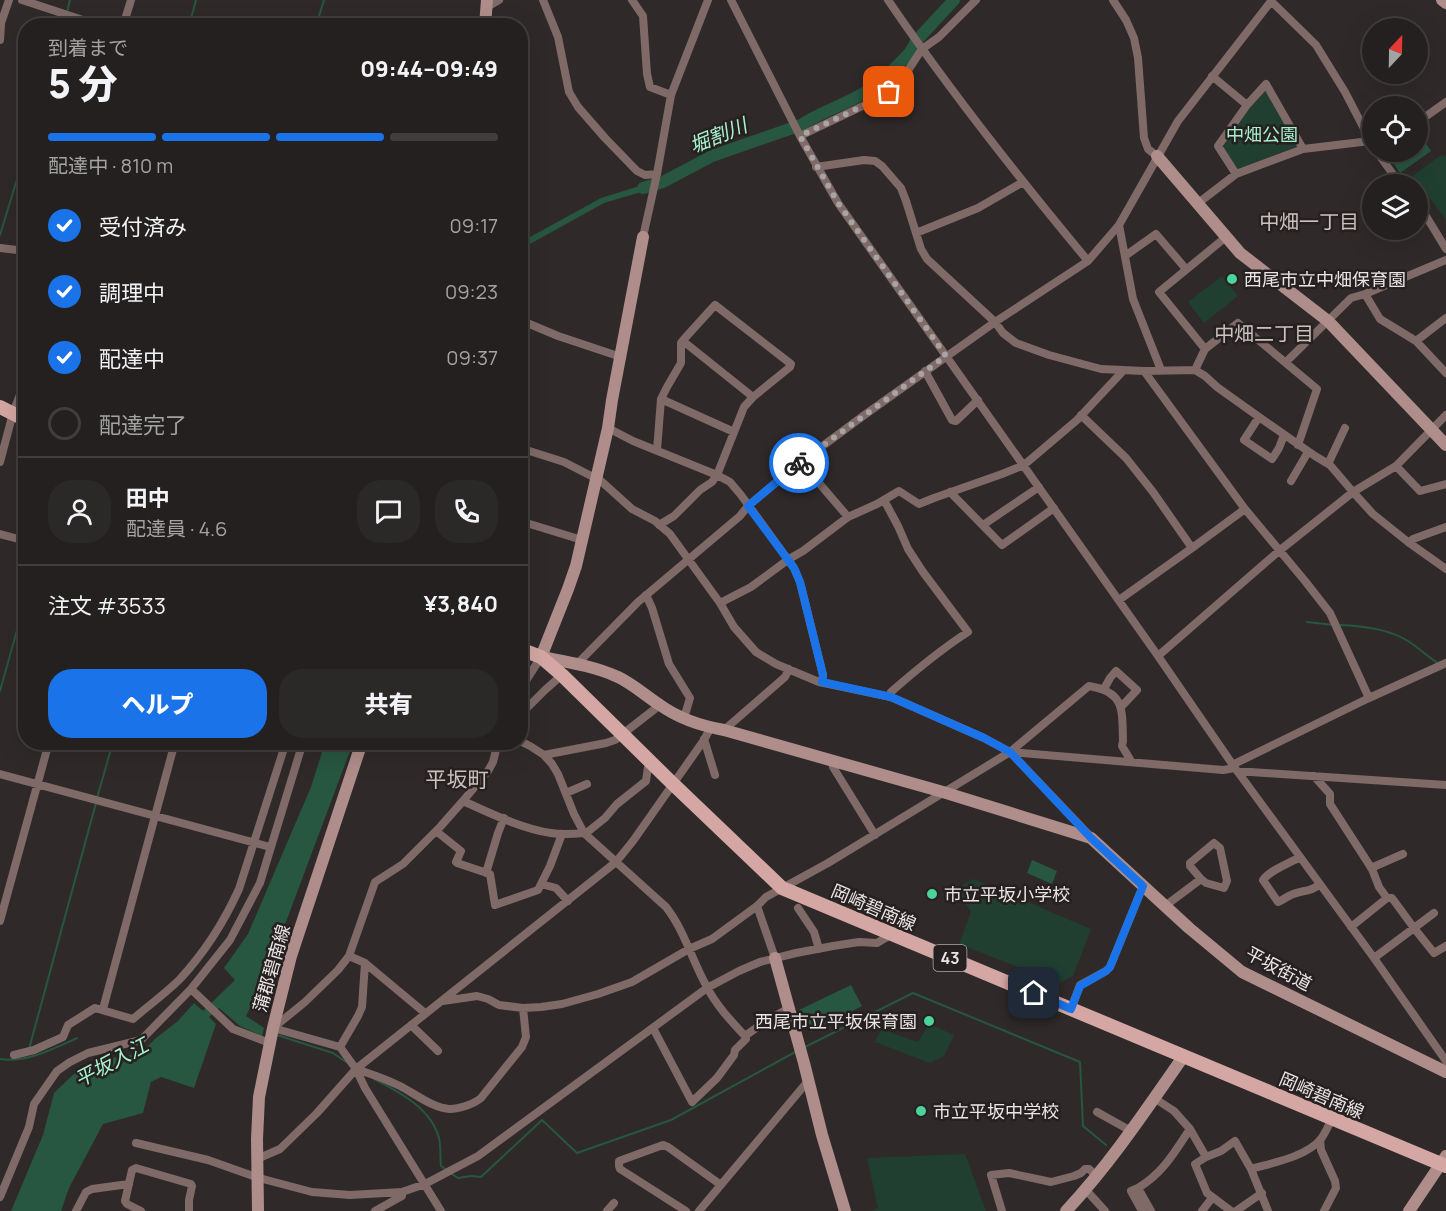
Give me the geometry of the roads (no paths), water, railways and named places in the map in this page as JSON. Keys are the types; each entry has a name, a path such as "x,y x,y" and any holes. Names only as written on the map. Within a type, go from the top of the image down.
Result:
{"main road":[{"path":"0,407 18,416"},
{"name":"岡崎碧南線","path":"528,652 541,657 562,675 782,888 1183,1057 1444,1162"}],"street":[{"path":"0,40 0,25 9,0"},
{"path":"22,0 77,18"},
{"path":"125,18 131,0"},
{"path":"487,4 499,0"},
{"path":"543,0 558,37 569,92 578,108 637,171 645,175 657,174"},
{"path":"632,0 643,16 647,74 651,87 671,95"},
{"path":"528,677 541,657 568,589 582,540 608,428 671,95 708,0"},
{"path":"731,0 816,167 838,203 1235,768 1446,1061"},
{"path":"888,0 922,49 1023,182 1088,261"},
{"path":"800,136 889,92 903,78 922,49 939,37 976,0"},
{"path":"1113,0 1134,38 1138,58 1144,138 1148,149 1158,156 1239,253 1328,321 1446,445"},
{"path":"1442,0 1446,3"},
{"path":"577,664 638,602 801,462 995,321 1088,261 1119,225 1178,121 1272,1 1316,45 1362,125"},
{"path":"1212,76 1247,105"},
{"path":"1236,174 1218,146 1247,105 1266,84 1303,149"},
{"path":"1428,115 1446,102"},
{"path":"1197,204 1236,174 1303,149 1362,143"},
{"path":"816,167 864,160 875,161 882,166 901,188 921,249 927,260 1016,343 1049,355 1101,369 1144,372 1195,370 1328,464 1373,514 1409,543 1446,568"},
{"path":"916,233 978,208 1023,182"},
{"path":"1428,219 1446,249"},
{"path":"1119,225 1133,299 1161,370"},
{"path":"1125,256 1156,234 1186,269"},
{"path":"1205,349 1159,292 1226,237"},
{"path":"0,248 18,250"},
{"path":"1286,362 1351,298 1446,260"},
{"path":"1365,294 1380,319 1416,341 1446,373"},
{"path":"657,450 661,399 681,363 681,344 715,305 791,364 744,407 717,475 712,482 700,490 674,516 659,525"},
{"path":"1416,341 1446,318"},
{"path":"528,323 621,357"},
{"path":"1195,370 1205,349 1238,323 1317,389 1298,445"},
{"path":"683,341 753,397"},
{"path":"925,371 952,420 956,421 978,400"},
{"path":"720,603 751,587 848,517 899,491 919,504 1024,465 1082,415 1123,371"},
{"path":"1144,372 1245,509 1330,613 1369,698"},
{"path":"661,399 734,432"},
{"path":"1082,415 1126,458 1153,492 1192,549"},
{"path":"1158,656 1279,551 1353,492 1396,466 1446,415"},
{"path":"1259,417 1244,440 1272,459 1284,435"},
{"path":"0,462 18,419"},
{"path":"608,428 633,441 717,475 730,482 741,495 789,559 800,582 821,665 822,682"},
{"path":"1328,464 1345,428"},
{"path":"528,451 564,462 596,478 632,509 647,516 670,534 720,603 734,627 756,652 789,669 822,682 889,697 984,738 1010,752 1091,838"},
{"path":"1291,480 1308,452"},
{"path":"801,462 848,517"},
{"path":"1396,466 1420,491 1446,484"},
{"path":"983,525 1039,487"},
{"path":"950,492 1002,545 1054,508"},
{"path":"884,500 908,549 968,632 934,655 891,692 889,697"},
{"path":"1119,600 1245,509"},
{"path":"528,523 582,540"},
{"path":"1409,543 1413,538 1446,527"},
{"path":"0,534 18,539"},
{"path":"1435,561 1446,558"},
{"path":"646,595 669,664 690,698 684,718"},
{"path":"541,657 577,664 618,677 674,715 943,792 1091,838"},
{"path":"1235,768 1369,698 1446,663"},
{"path":"724,730 784,677 789,669"},
{"path":"1104,689 1116,671 1137,690 1121,707"},
{"path":"528,707 562,675"},
{"path":"443,1001 477,996 499,1005 541,1008 608,991 632,982 689,949 712,939 766,897 828,863 1010,752 1089,686 1104,689 1119,702 1122,746 1131,761"},
{"path":"544,755 615,740 660,705"},
{"path":"257,1159 280,1149 317,1113 356,1069 616,862 633,841 711,727"},
{"path":"704,739 715,774"},
{"path":"528,745 544,755 552,764 584,833 666,907 673,916 707,988 725,1014 745,1036"},
{"path":"0,921 47,750"},
{"path":"103,1009 173,750"},
{"path":"14,1055 34,1050 63,1037 68,1025 95,1008 133,1019 179,980 211,941 230,910 239,889 283,750"},
{"path":"0,1197 29,1127 34,1104 57,1071 88,1053 141,1040 190,989 230,940 260,883 300,750"},
{"name":"蒲郡碧南線","path":"258,1211 259,1097 273,1028 294,946 359,750"},
{"path":"273,1028 305,1002 338,970 349,956 375,882 403,864 436,831 488,771 496,750"},
{"path":"1010,752 1223,770 1235,768 1446,785"},
{"path":"832,761 833,767 875,835"},
{"path":"463,801 540,831 562,834 584,833 605,818 617,804 646,781 648,767 652,763"},
{"path":"0,774 270,847"},
{"path":"1314,776 1330,794 1330,804 1371,868 1379,887 1388,898 1392,898 1434,953 1446,946"},
{"path":"566,793 587,784"},
{"path":"486,873 504,818"},
{"path":"436,831 461,851 457,863 490,874 495,905 538,890 562,834"},
{"name":"平坂街道","path":"1091,838 1242,972 1446,1072"},
{"path":"1214,843 1220,848 1227,881 1224,888 1206,884 1201,879 1190,863 1214,843"},
{"path":"1371,868 1403,854"},
{"path":"1300,857 1269,872 1263,878 1278,902 1293,893 1315,888 1320,884"},
{"path":"1165,906 1201,879"},
{"path":"541,884 556,888 568,901"},
{"path":"1071,1009 1080,986 1110,967 1143,886"},
{"path":"1351,927 1388,898"},
{"path":"757,906 775,958 845,1211"},
{"path":"798,908 814,932 819,949"},
{"path":"1374,958 1434,913"},
{"path":"860,942 865,939 871,925"},
{"path":"135,1143 208,1160 259,1178 312,1192 350,1195 402,1192 425,1184 478,1156 707,988 760,962 860,942 877,943 887,937 889,932"},
{"path":"349,956 365,963 425,1013"},
{"path":"340,1047 362,1007 365,963"},
{"path":"190,989 233,1029 270,1043"},
{"path":"356,1069 398,1085 432,1104 450,1109 474,1104 522,1047 526,1037 523,1008"},
{"path":"652,1028 692,1102 717,1078 734,1055 735,1050 746,1039 745,1036 762,1023 789,1008"},
{"path":"411,1025 438,1052"},
{"path":"273,1028 340,1047 356,1069 365,1088 441,1211"},
{"path":"1066,1211 1097,1176 1183,1057"},
{"path":"701,1211 808,1082"},
{"path":"1155,1098 1174,1111 1190,1128 1206,1157"},
{"path":"1097,1112 1131,1131"},
{"path":"1251,1169 1296,1156 1320,1140 1332,1118"},
{"path":"1142,1211 1131,1191 1160,1172 1190,1128"},
{"path":"1320,1140 1321,1150 1336,1188 1324,1211"},
{"path":"1231,1211 1207,1193 1195,1164 1235,1141 1251,1169 1268,1211"},
{"path":"686,1211 621,1169 618,1161 663,1145 721,1185"},
{"path":"1409,1211 1444,1162"},
{"path":"141,1211 125,1201 132,1170 136,1168 191,1184 189,1211"},
{"path":"1002,1211 991,1175 1009,1173 1051,1182 1089,1169 1097,1176"},
{"path":"76,1211 86,1192 92,1189 129,1184"},
{"path":"1136,1189 1151,1211"},
{"path":"1086,1190 1104,1211"},
{"path":"375,1211 402,1197 402,1192"},
{"path":"1236,1211 1262,1193"},
{"path":"1202,1211 1212,1198"},
{"path":"607,1211 614,1203"}],"water":[{"path":"1393,162 1416,162 1400,173"},
{"path":"649,183 648,190 604,203 528,245 528,238 601,198"},
{"name":"平坂入江","path":"324,750 350,750 265,978 246,1016 264,1028 262,1036 240,1026 219,1008 209,1017 216,1024 194,1088 161,1077 151,1082 143,1113 103,1124 69,1188 61,1211 11,1211 43,1135 54,1093 76,1072 111,1058 140,1054 178,1021 194,1003 203,1011 235,980 224,968 248,934 311,787"},
{"path":"1032,860 1057,871 1052,884 1027,873"},
{"path":"851,985 862,1006 811,1032 799,1010"}],"waterway":[{"path":"67,12 70,0"},
{"path":"191,18 196,0"},
{"path":"318,18 324,0"},
{"name":"堀割川","path":"643,188 663,182 712,156 801,125 864,93 903,60 916,41 954,0"},
{"path":"0,235 18,176"},
{"path":"1307,622 1334,625"},
{"path":"1339,625 1367,627 1395,634 1438,663"},
{"path":"0,691 18,627"},
{"path":"97,798 111,750"},
{"path":"29,1049 96,803"},
{"path":"805,1047 913,993 1080,1062 1083,1126 1106,1145"},
{"path":"277,1035 333,1053 346,1062"},
{"path":"0,1059 29,1057 77,1038"},
{"path":"452,1174 458,1178 481,1177 542,1120 577,1153 671,1120 797,1051"},
{"path":"374,1079 413,1102 429,1118 439,1138 441,1166 445,1169"}],"place":[{"name":"西尾市立中畑保育園","path":"1232,279"},
{"name":"市立平坂小学校","path":"932,894"},
{"name":"西尾市立平坂保育園","path":"929,1021"},
{"name":"市立平坂中学校","path":"921,1111"}],"district":[{"name":"中畑一丁目","path":"1309,221"},
{"name":"中畑二丁目","path":"1264,333"},
{"name":"平坂町","path":"457,779"}],"park label":[{"name":"中畑公園","path":"1262,134"}]}
